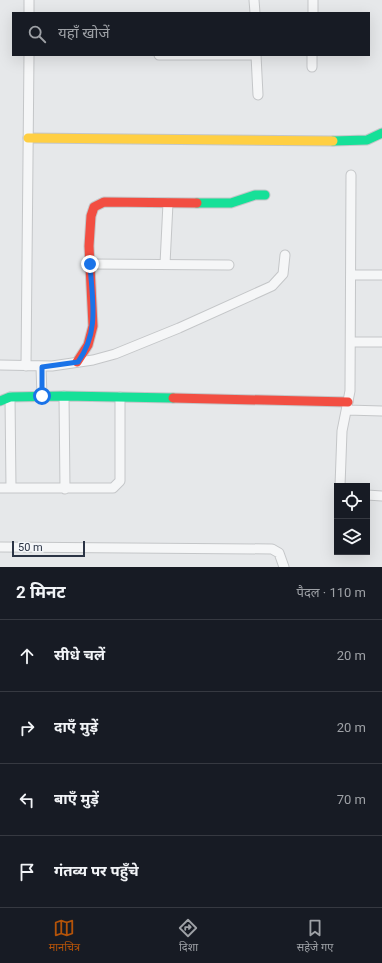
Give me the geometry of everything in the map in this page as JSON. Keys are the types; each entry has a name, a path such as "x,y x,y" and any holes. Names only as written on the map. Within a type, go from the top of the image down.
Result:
{"street":[{"path":"29,0 29,12"},
{"path":"254,0 255,12"},
{"path":"313,0 313,12"},
{"path":"26,366 28,56"},
{"path":"256,56 258,95"},
{"path":"312,56 312,67"},
{"path":"28,138 95,137 364,141 377,137 382,133"},
{"path":"340,483 342,431 348,406 351,342 351,175"},
{"path":"78,362 88,346 93,327 90,264 92,214 94,206 98,203 231,203 255,196 265,195"},
{"path":"166,264 168,203"},
{"path":"0,365 42,367 78,362 114,354 145,342 272,286 283,274 285,255"},
{"path":"90,264 229,265"},
{"path":"351,275 382,275"},
{"path":"351,342 382,342"},
{"path":"42,367 42,396"},
{"path":"64,396 65,489"},
{"path":"0,401 10,397 120,397 348,406 382,411"},
{"path":"10,397 11,488"},
{"path":"0,488 106,490 113,488 120,480 120,397"},
{"path":"370,495 382,496"},
{"path":"0,547 272,549 279,552 284,567"}],"traffic: fast":[{"path":"333,141 367,140 382,133"},
{"path":"197,203 231,203 255,195 265,195"},
{"path":"0,401 10,397 64,396 173,398"}],"traffic: slow":[{"path":"28,138 333,141"}],"traffic: jam":[{"path":"77,362 88,345 93,326 89,246 91,216 94,207 104,202 197,203"},
{"path":"173,398 348,402"}],"route":[{"path":"42,396 42,367 78,362 88,346 93,327 90,264"}]}
